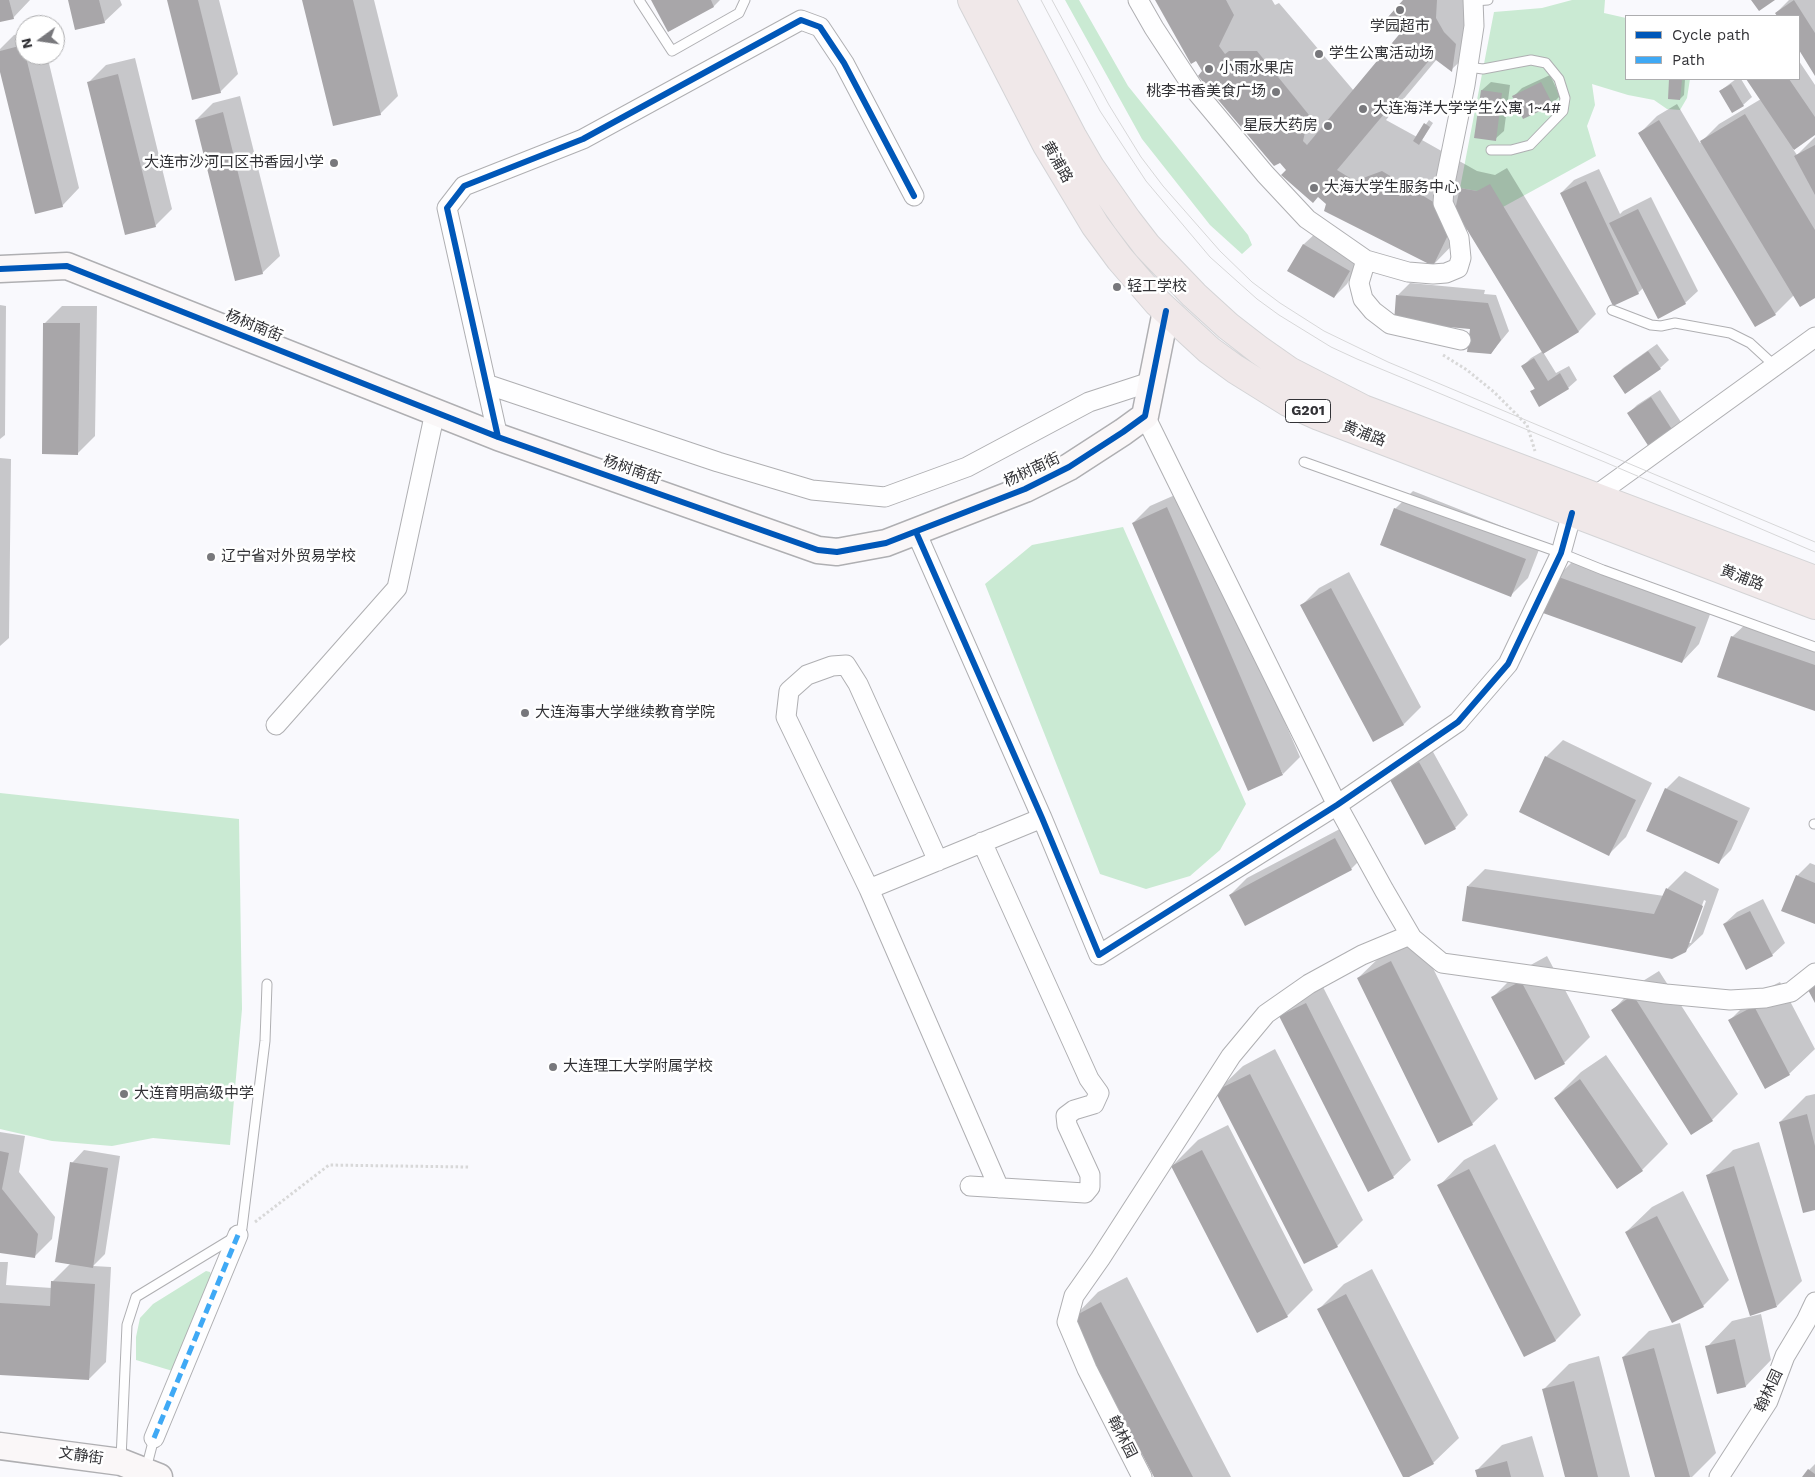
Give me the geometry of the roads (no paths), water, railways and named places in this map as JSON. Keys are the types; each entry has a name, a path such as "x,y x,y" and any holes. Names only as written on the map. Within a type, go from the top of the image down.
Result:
{"highway":[{"name":"黄浦路","path":"972,0 1032,118 1095,225 1147,292 1166,311 1222,359 1288,402 1354,430 1815,605"},
{"name":"黄浦路","path":"1001,0 1055,105 1086,160 1148,246 1194,295 1228,326 1289,371 1363,409 1815,580"}],"street":[{"path":"1138,0 1194,89 1265,174 1307,219 1366,260 1408,272 1446,273 1458,268 1460,258 1459,238 1443,203 1444,188 1468,68 1478,0"},
{"path":"498,436 447,208 464,186 583,139 800,20 820,27 844,63 914,196"},
{"path":"1366,260 1359,283 1363,299 1373,312 1390,324 1460,340"},
{"name":"杨树南街","path":"0,269 67,266 498,436 818,550 838,552 886,543 1034,484 1069,467 1124,432 1145,416"},
{"path":"1166,311 1145,416 1337,805 1410,935 1442,963 1675,995 1730,1000 1765,998 1792,992 1815,973"},
{"path":"1595,496 1815,337"},
{"path":"486,384 718,462 812,490 885,497 967,467 1090,402 1144,384"},
{"path":"276,725 397,588 435,412"},
{"path":"916,532 1042,818 1099,955 1337,805 1458,722 1508,664 1561,553 1572,513"},
{"path":"938,861 858,684 846,665 832,666 807,675 789,691 786,717 869,890 999,1188"},
{"path":"869,890 1042,818"},
{"path":"970,1186 1085,1193 1090,1187 1090,1175 1066,1125 1066,1116 1074,1110 1094,1104 1099,1093 1089,1079 982,842"},
{"name":"翰林园","path":"1142,1477 1087,1369 1068,1322 1074,1296 1231,1056 1266,1014 1309,984 1362,955 1410,935"},
{"path":"154,1438 238,1235"},
{"name":"翰林园","path":"1719,1477 1768,1401 1785,1356 1806,1322 1815,1302"},
{"name":"文静街","path":"0,1446 121,1462 152,1474"}],"lane":[{"path":"639,0 672,51 739,13 745,0"},
{"path":"1468,68 1483,70 1531,60 1546,63 1559,79 1565,98 1562,111 1530,145 1511,150 1491,150"},
{"path":"1612,310 1651,325 1661,326 1675,323 1730,333 1750,343 1775,366"},
{"path":"1304,462 1815,646"},
{"path":"121,1462 127,1325 136,1297 238,1235 242,1228 265,1041 267,984"},
{"path":"152,1474 154,1438"}],"tram line":[{"path":"1041,0 1100,111 1146,181 1210,257 1257,299 1279,315 1331,347 1357,359 1815,552"},
{"path":"1052,0 1109,105 1141,157 1163,186 1220,251 1252,282 1280,303 1324,331 1388,362 1815,542"}],"place":[{"name":"学园超市","path":"1400,10"},
{"name":"学生公寓活动场","path":"1319,54"},
{"name":"小雨水果店","path":"1209,69"},
{"name":"桃李书香美食广场","path":"1276,92"},
{"name":"大连海洋大学学生公寓 1~4#","path":"1363,109"},
{"name":"星辰大药房","path":"1328,126"},
{"name":"大连市沙河口区书香园小学","path":"334,163"},
{"name":"大海大学生服务中心","path":"1314,188"},
{"name":"轻工学校","path":"1117,287"},
{"name":"辽宁省对外贸易学校","path":"211,557"},
{"name":"大连海事大学继续教育学院","path":"525,713"},
{"name":"大连理工大学附属学校","path":"553,1067"},
{"name":"大连育明高级中学","path":"124,1094"}]}
